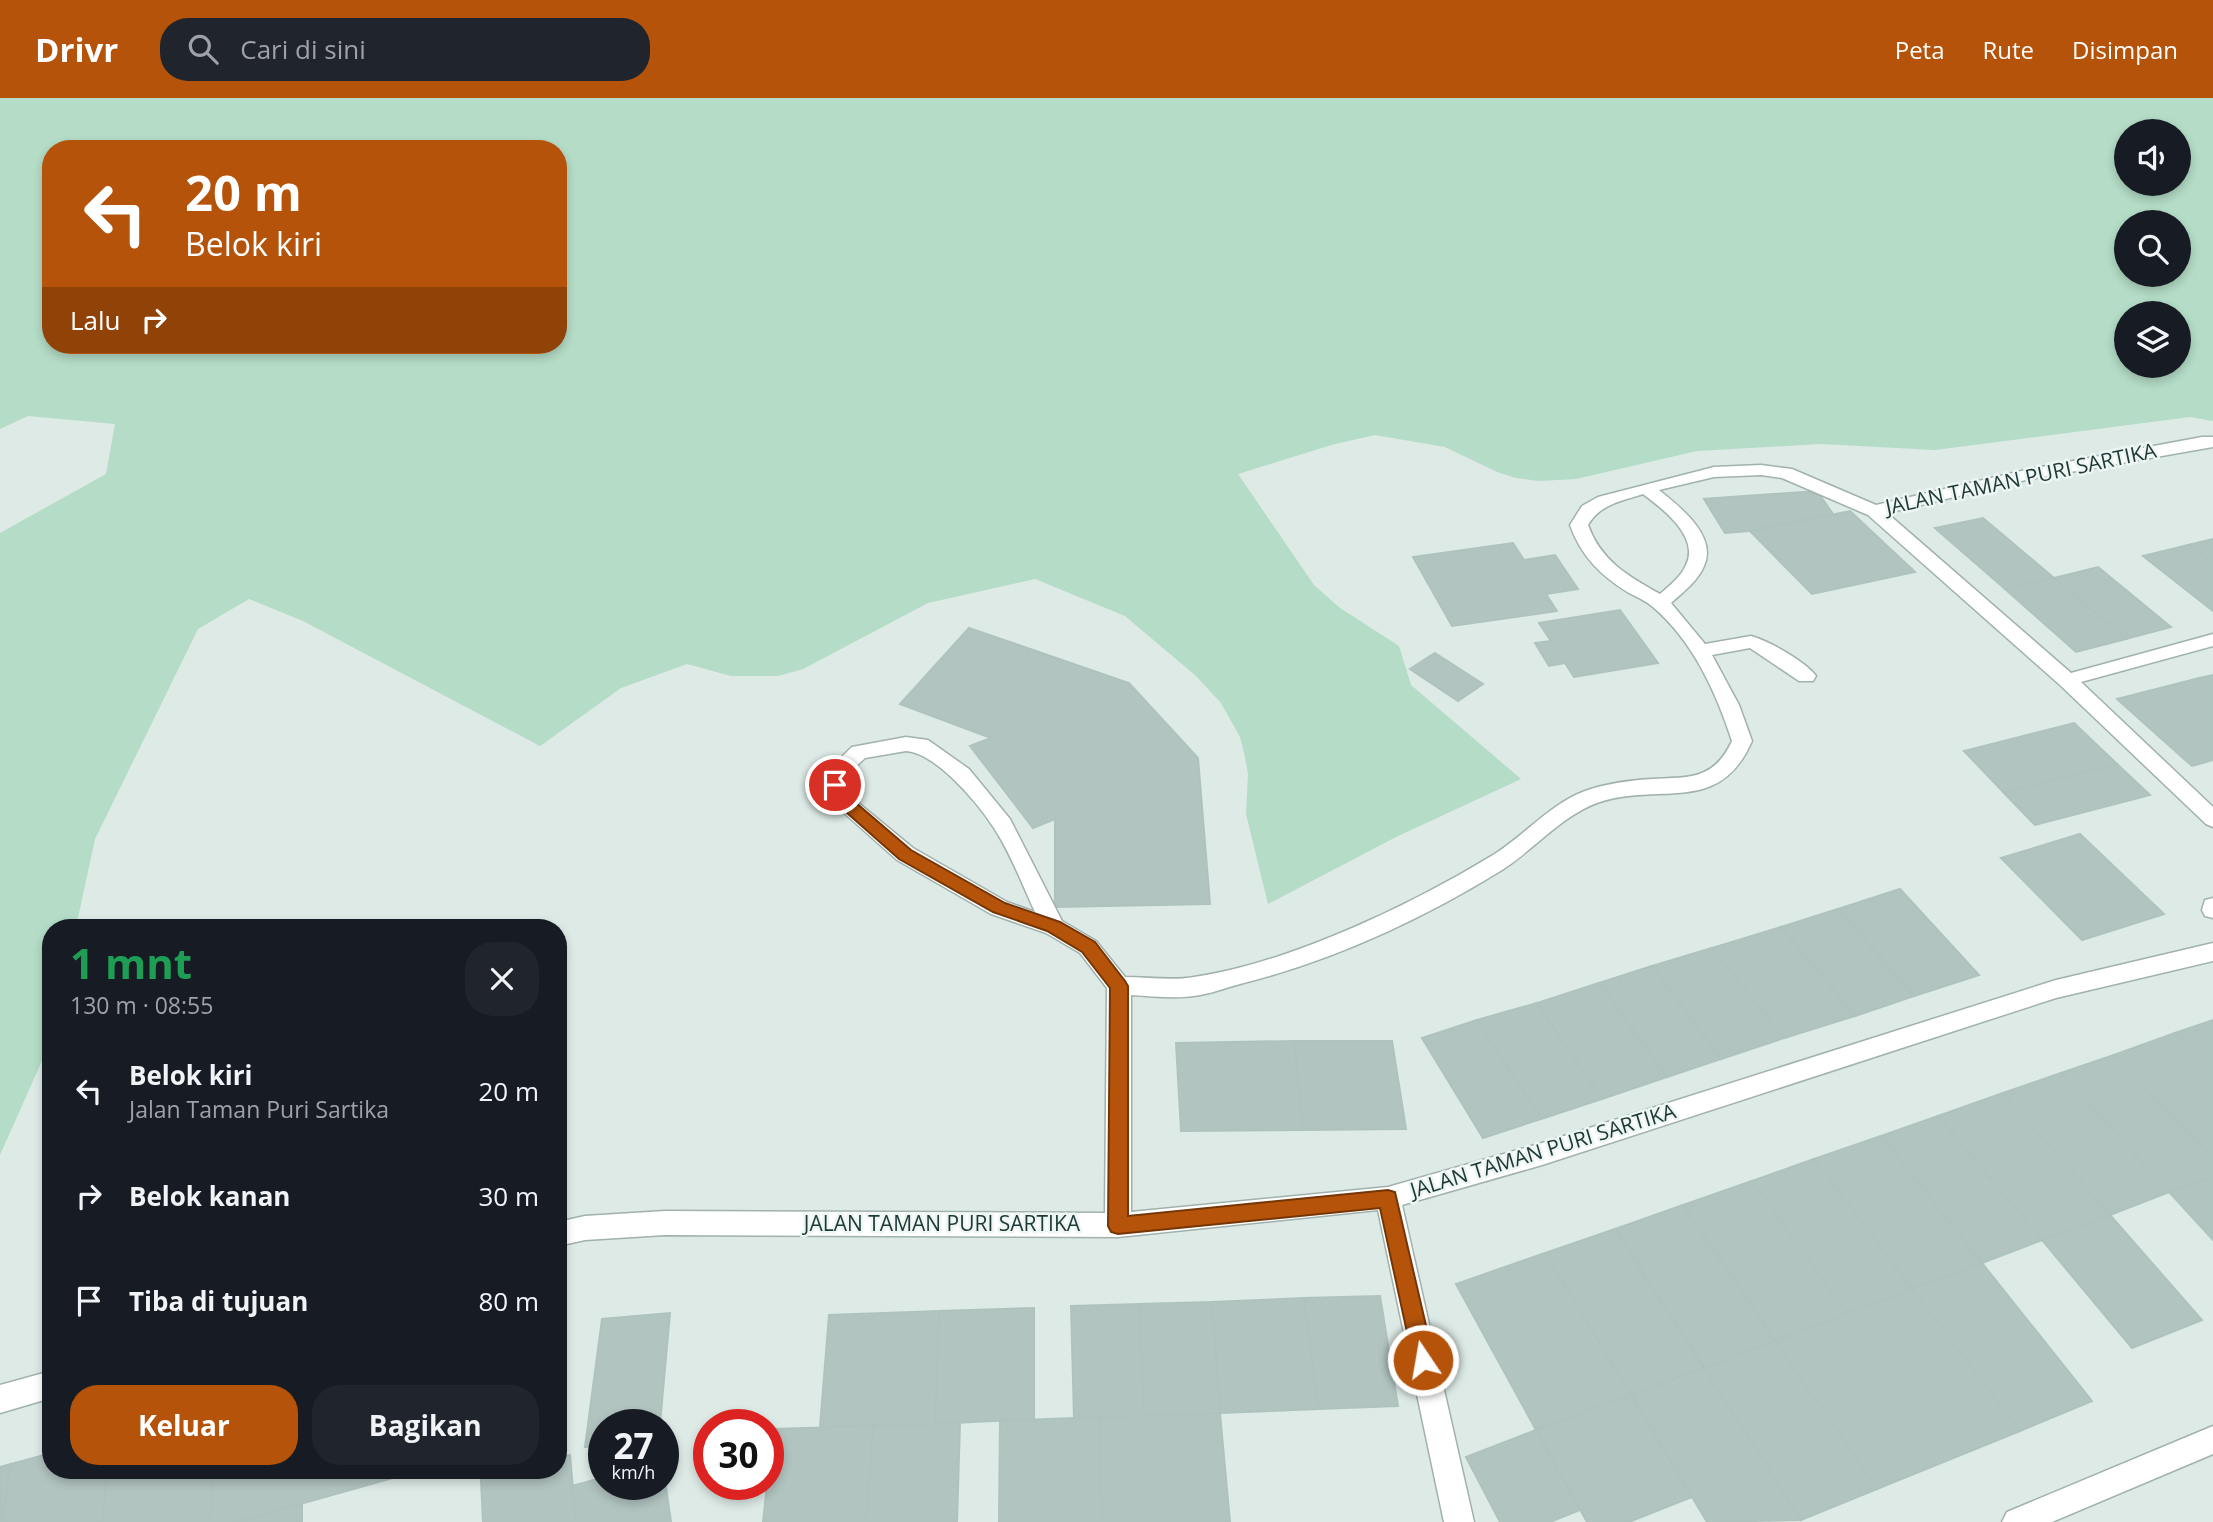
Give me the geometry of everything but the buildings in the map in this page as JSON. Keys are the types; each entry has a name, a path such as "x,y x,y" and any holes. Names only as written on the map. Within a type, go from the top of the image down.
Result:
{"street":[{"name":"JALAN TAMAN PURI SARTIKA","path":"1874,511 2030,474 2213,442"},
{"path":"1119,986 1193,988 1268,968 1341,942 1451,891 1505,858 1556,818 1590,797 1649,786 1696,785 1721,772 1734,759 1742,741 1733,708 1700,651 1661,603 1610,574 1585,545 1579,525 1588,510 1604,501 1646,488 1714,472 1761,470 1786,473 1874,511"},
{"path":"1646,488 1668,504 1687,526 1697,546 1699,557 1695,568 1661,603"},
{"name":"JALAN TAMAN PURI SARTIKA","path":"1874,511 2067,680 2213,819"},
{"path":"2067,680 2213,640"},
{"path":"1700,651 1751,642 1762,646 1805,676"},
{"path":"1054,927 1003,824 962,774 921,745 906,744 859,752 836,774 835,785 842,800 905,854 999,908 1054,927 1088,947 1119,986 1118,1226"},
{"name":"JALAN TAMAN PURI SARTIKA","path":"567,1232 585,1228 665,1223 1118,1226 1388,1198 1542,1154 2056,989 2213,952"},
{"path":"1388,1198 1459,1522"},
{"path":"0,1399 42,1387"},
{"path":"2017,1522 2213,1440"}],"green space":[{"path":"0,98 2213,98 2213,421 2190,417 1935,450 1820,444 1697,451 1576,479 1538,481 1497,472 1445,447 1375,435 1335,444 1238,474 1314,585 1340,608 1399,646 1411,685 1521,779 1396,837 1268,904 1246,814 1248,774 1245,757 1240,737 1221,703 1196,676 1125,616 1035,579 928,603 803,669 778,676 731,676 687,664 621,688 540,746 303,621 249,599 198,629 95,839 78,919 42,919 42,1061 0,1155 0,533 106,474 115,424 28,416 0,429"}],"route":[{"path":"835,785 842,800 905,854 999,908 1054,927 1088,947 1119,986 1118,1226 1388,1198 1423,1360"}]}
